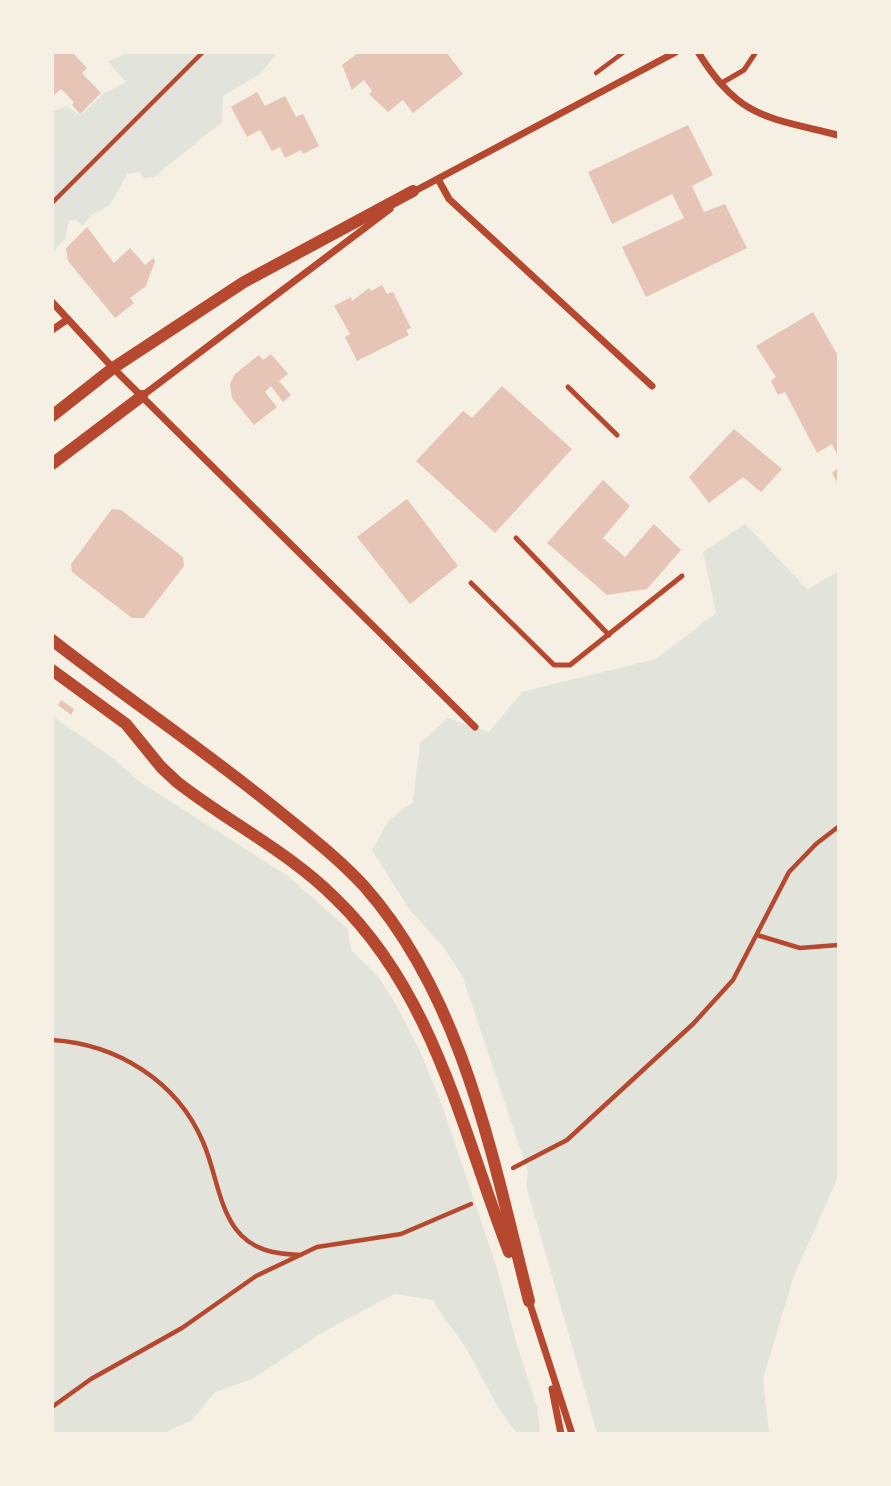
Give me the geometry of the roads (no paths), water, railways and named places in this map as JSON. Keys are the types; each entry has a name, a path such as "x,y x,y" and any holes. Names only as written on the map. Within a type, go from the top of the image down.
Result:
{"street":[{"path":"52,415 113,368 278,261 676,52"},
{"path":"698,52 732,98 755,113 838,135"},
{"path":"438,179 449,199 652,386"},
{"path":"52,464 413,191"},
{"path":"52,302 113,368 475,727"},
{"path":"52,330 68,319"},
{"path":"52,640 250,787 342,864 365,887 399,933 428,984 466,1072 528,1301 572,1433"},
{"path":"52,670 126,724 177,782 313,878 367,932 398,974 432,1040 469,1134 488,1197 528,1301"},
{"path":"546,1361 561,1433"}],"lane":[{"path":"720,85 744,71 756,52"},
{"path":"568,387 617,435"},
{"path":"516,538 609,635"},
{"path":"471,583 555,665 570,665 682,576"}]}
